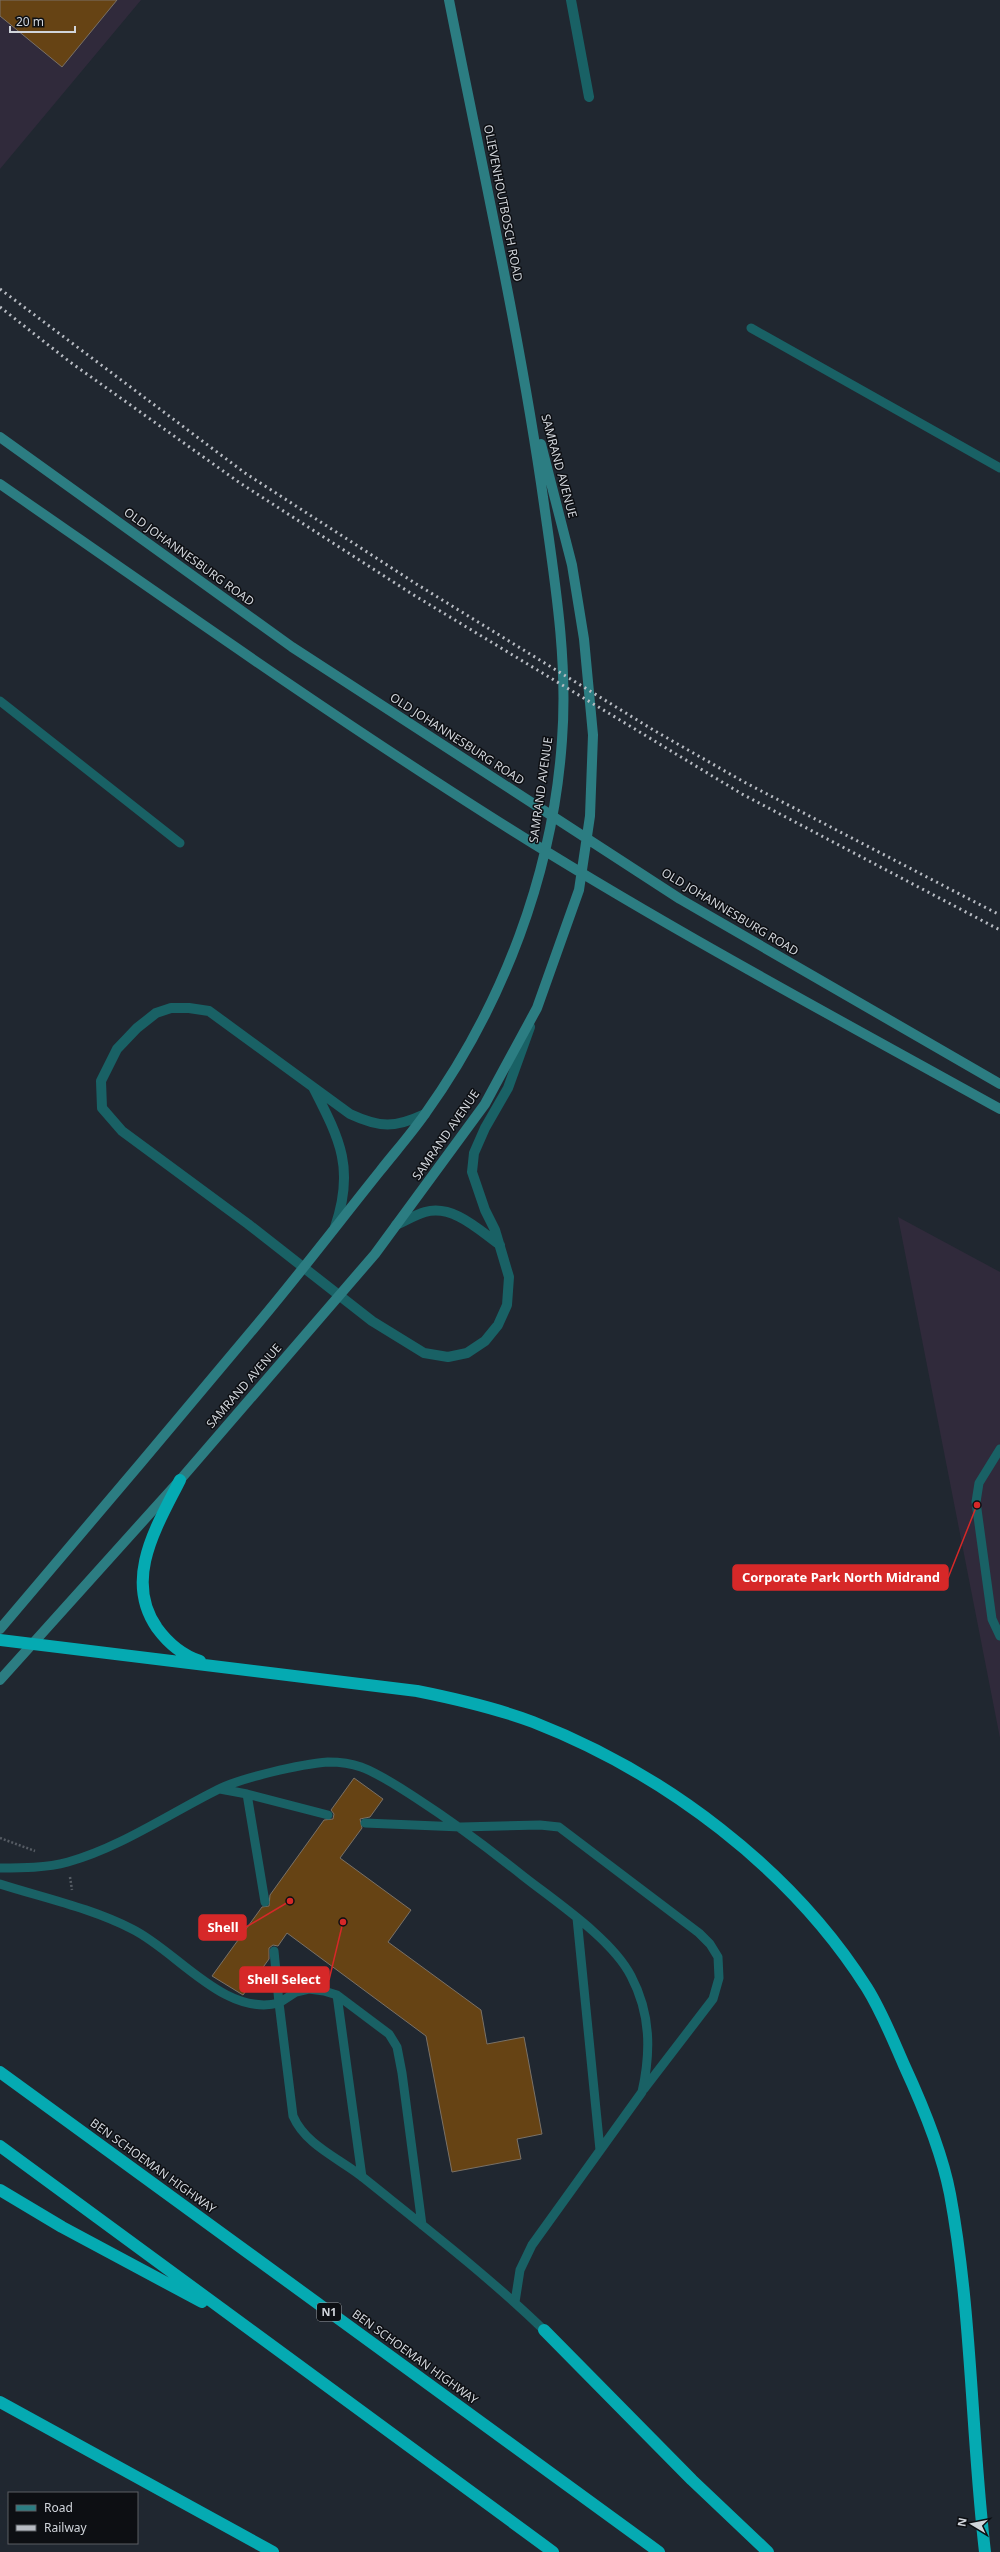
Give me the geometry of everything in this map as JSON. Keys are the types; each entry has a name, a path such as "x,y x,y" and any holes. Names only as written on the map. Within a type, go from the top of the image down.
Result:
{"highway":[{"path":"180,1480 152,1536 144,1563 143,1589 148,1615 165,1638 187,1656 225,1669"},
{"path":"0,1640 29,1645 90,1650 225,1669 418,1691 474,1703 534,1722 620,1763 677,1797 719,1827 774,1876 825,1931 867,1989 890,2033 923,2106 950,2192 966,2321 985,2552"},
{"name":"BEN SCHOEMAN HIGHWAY","path":"0,2072 659,2552"},
{"path":"0,2146 553,2552"},
{"path":"0,2190 62,2227 238,2321"},
{"path":"544,2330 692,2480 768,2552"},
{"path":"0,2402 273,2552"}],"main road":[{"name":"OLIEVENHOUTBOSCH ROAD","path":"449,0 531,412"},
{"name":"SAMRAND AVENUE","path":"0,1680 29,1645 180,1480 375,1254 485,1104 537,1008 579,890 590,816 593,735 584,639 572,565 552,483 531,412"},
{"name":"SAMRAND AVENUE","path":"0,1629 169,1431 333,1233 425,1114 462,1057 495,994 526,918 542,868 553,807 562,740 563,656 559,608 531,412"},
{"name":"OLD JOHANNESBURG ROAD","path":"0,437 292,647 680,900 1000,1084"},
{"path":"0,484 253,661 491,817 667,923 1000,1109"}],"street":[{"path":"571,0 589,97"},
{"path":"425,1114 403,1124 371,1124 350,1114 311,1084 208,1011 189,1008 171,1008 156,1013 137,1028 117,1049 100,1081 102,1108 122,1131 248,1224 372,1320 424,1353 448,1357 467,1353 485,1341 498,1325 507,1305 508,1277 500,1245 496,1230 485,1210 474,1183 472,1172 474,1154 485,1128 508,1088 537,1008"},
{"path":"311,1084 337,1134 344,1164 345,1183 340,1210 333,1233"},
{"path":"396,1225 426,1212 449,1212 472,1224 500,1245"}],"lane":[{"path":"751,328 1000,468"},
{"path":"0,701 180,843"},
{"path":"1000,1449 979,1483 976,1502 992,1619 1000,1636"},
{"path":"0,1868 23,1868 66,1862 91,1854 219,1789 300,1766 342,1762 362,1767 396,1785 461,1827 577,1918 615,1954 630,1975 641,1998 647,2025 649,2047 642,2092"},
{"path":"219,1789 247,1794 328,1815"},
{"path":"247,1794 265,1902"},
{"path":"365,1823 461,1827 540,1825 559,1828 710,1944 718,1957 719,1978 713,1999 642,2092 532,2245 520,2270 515,2302"},
{"path":"0,1884 111,1919 133,1929 233,1998 263,2005 279,2003 296,1992 309,1989 337,1995 383,2028 397,2047 422,2225"},
{"path":"577,1918 600,2150"},
{"path":"274,1951 293,2116 299,2128 308,2138 362,2177 422,2225 515,2302 544,2330"},
{"path":"337,1995 362,2177"}],"shaded area":[{"path":"0,0 141,0 0,169"},
{"path":"898,1217 1000,1272 1000,1738"}],"building":[{"path":"0,0 117,0 62,67 0,16"},
{"path":"354,1778 383,1799 370,1817 360,1819 362,1828 340,1858 411,1910 388,1942 481,2010 487,2044 524,2037 542,2134 517,2139 521,2159 452,2172 426,2036 287,1933 278,1946 273,1945 269,1948 269,1959 243,1995 212,1976 262,1907 269,1906 270,1895 324,1820 333,1819 334,1814 331,1810"}],"railway":[{"path":"0,289 245,473 418,585 655,731 744,782 1000,915"},
{"path":"0,307 70,362 240,483 412,594 742,794 1000,930"}],"place":[{"name":"Corporate Park North Midrand","path":"977,1505"},
{"name":"Shell","path":"290,1901"},
{"name":"Shell Select","path":"343,1922"}]}
